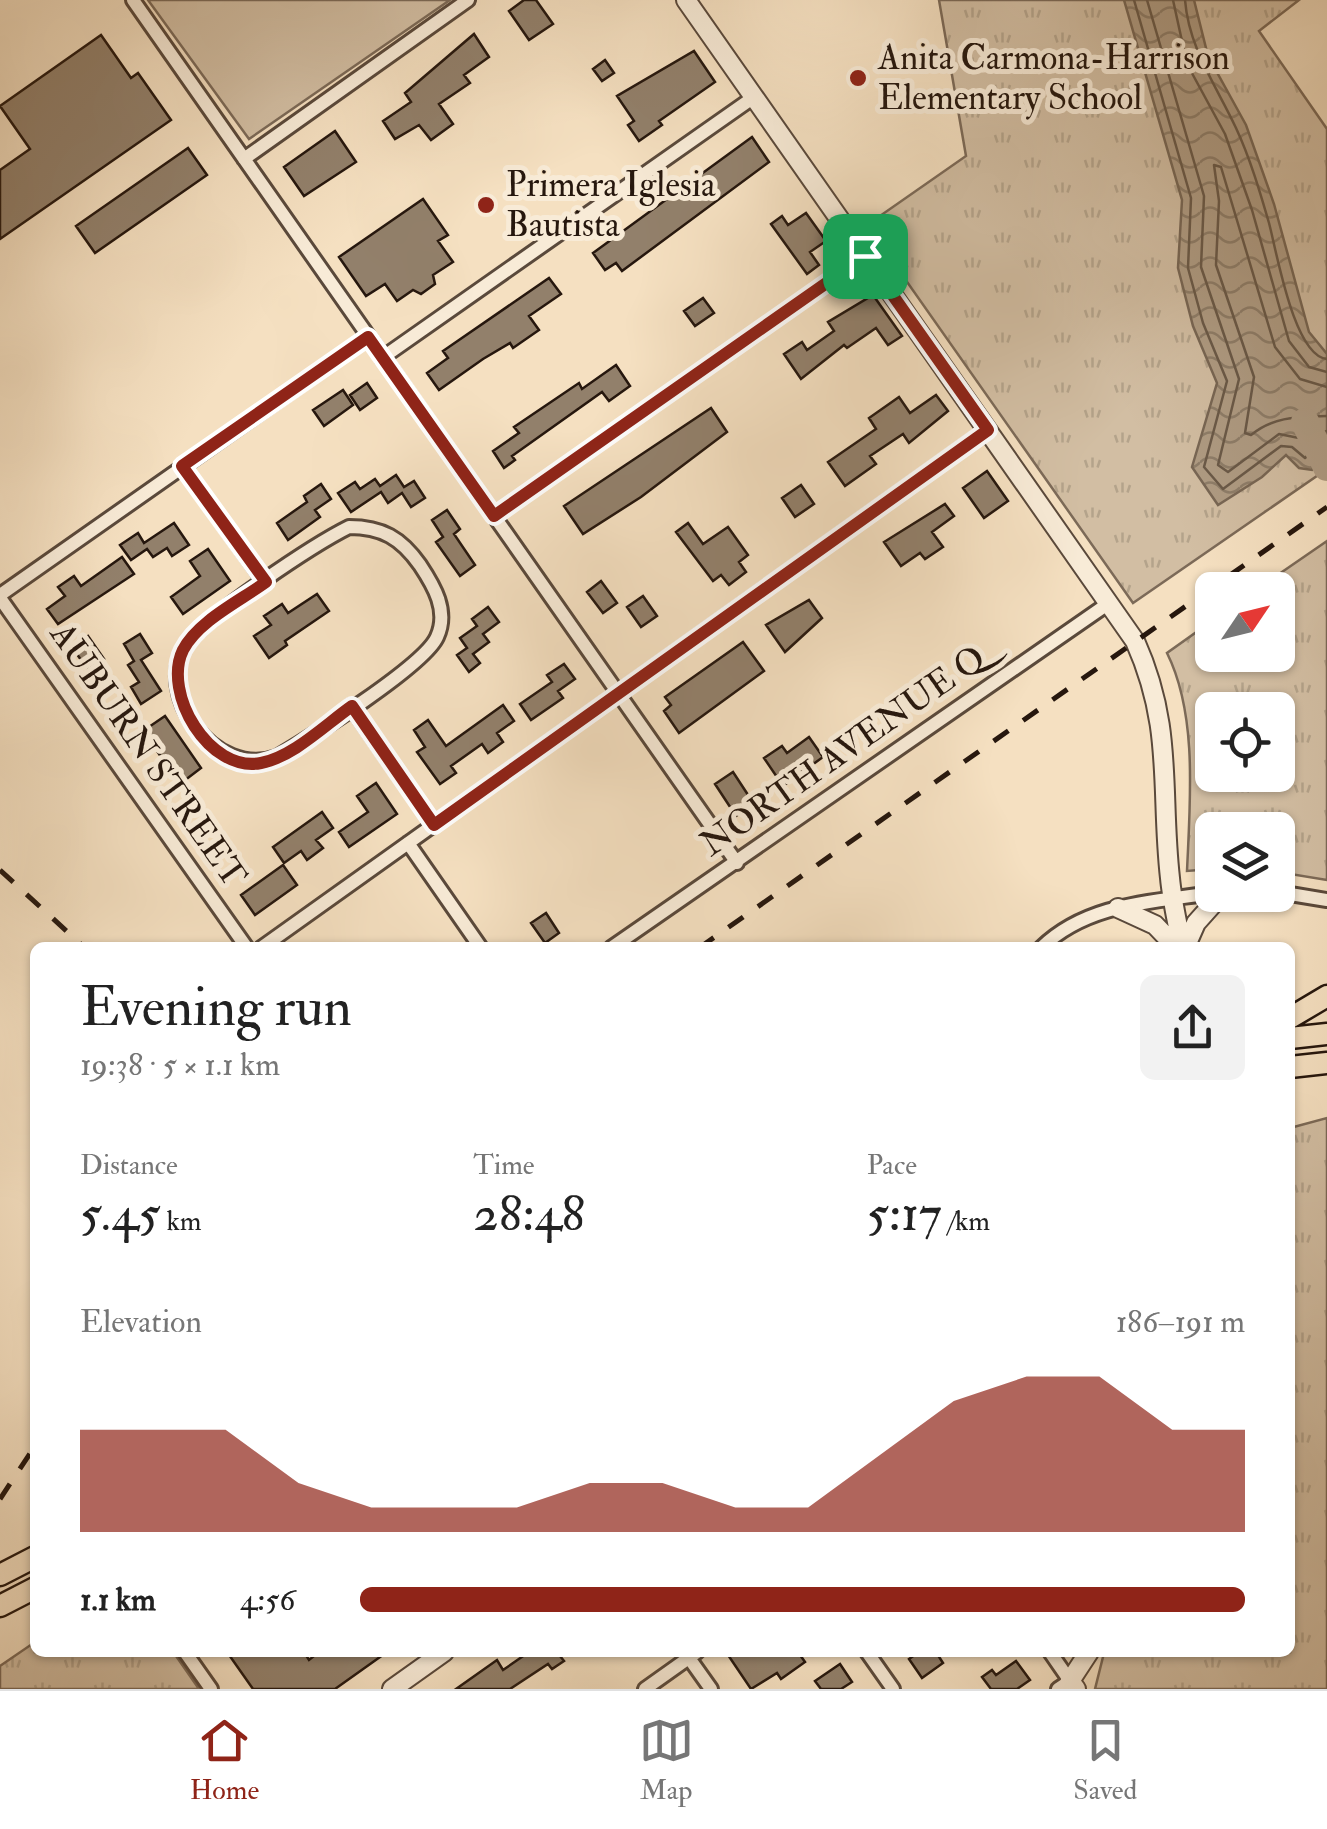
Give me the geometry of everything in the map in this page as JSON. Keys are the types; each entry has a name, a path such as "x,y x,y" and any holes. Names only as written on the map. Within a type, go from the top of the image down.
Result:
{"main road":[{"path":"1295,1015 1327,996"},
{"path":"1295,1037 1327,1034"},
{"path":"1295,1066 1327,1063"},
{"path":"0,1575 30,1560"},
{"path":"0,1606 30,1591"}],"street":[{"path":"133,0 737,863"},
{"path":"244,158 468,0"},
{"path":"686,0 1135,641 1158,698 1164,730 1173,898 1180,942"},
{"path":"382,358 754,96"},
{"path":"494,516 865,256"},
{"path":"0,596 368,337"},
{"path":"269,942 617,690 988,430"},
{"path":"182,466 266,582"},
{"path":"349,527 390,534 418,563 437,592 442,611 438,636 426,652 352,706 296,745 258,764 238,762 212,748 185,707 178,688 178,664 198,630 349,527"},
{"name":"AUBURN STREET","path":"0,596 244,942"},
{"name":"NORTH AVENUE Q","path":"620,942 1109,603"},
{"path":"352,706 434,825"},
{"path":"408,844 477,942"},
{"path":"1048,942 1071,923 1118,908 1195,895"},
{"path":"1295,895 1327,900"},
{"path":"1118,908 1155,925 1174,942"},
{"path":"1184,942 1205,912"},
{"path":"189,1657 211,1689"},
{"path":"392,1689 437,1657"},
{"path":"645,1689 690,1657"},
{"path":"694,1657 711,1689"},
{"path":"871,1657 893,1689"},
{"path":"1053,1657 1068,1686"},
{"path":"1068,1686 1086,1657"}],"green space":[{"path":"148,0 450,0 249,139"},
{"path":"939,0 1299,0 1259,31 1327,129 1327,469 1133,603 867,225 966,156"},
{"path":"1327,541 1327,880 1295,875 1295,812 1195,812 1195,870 1187,871 1188,731 1177,677 1167,653 1195,633 1195,672 1295,672 1295,572 1282,572"},
{"path":"1327,1118 1327,1689 1095,1689 1103,1657 1295,1657 1295,1127"},
{"path":"30,1645 30,1657 177,1657 199,1689 0,1689 0,1666"}],"water":[{"path":"1124,0 1194,0 1208,56 1246,125 1274,204 1309,332 1327,354 1327,447 1312,470 1299,468 1286,455 1262,477 1218,505 1192,467 1217,383 1193,326 1178,268 1182,200"}],"building":[{"path":"524,0 536,0 553,24 529,40 509,11"},
{"path":"474,34 489,57 464,75 470,83 439,104 453,124 431,140 419,125 395,139 383,121 411,102 405,93"},
{"path":"101,35 131,78 138,73 171,120 0,239 0,170 30,149 0,106"},
{"path":"694,51 715,82 659,121 662,125 639,141 628,125 634,121 617,96"},
{"path":"605,60 614,73 602,81 593,69"},
{"path":"335,131 356,162 304,196 284,167"},
{"path":"752,137 769,162 622,271 616,263 605,270 593,253"},
{"path":"188,148 207,175 95,253 76,226"},
{"path":"423,199 448,235 438,241 453,262 433,275 435,284 421,294 413,290 397,301 385,284 366,296 339,257"},
{"path":"806,213 826,241 810,252 819,265 807,274 771,224 782,216 788,225"},
{"path":"549,278 561,294 529,316 539,330 513,348 510,343 483,359 439,390 427,373 448,358 443,351"},
{"path":"873,295 902,336 888,345 876,328 847,348 844,345 801,379 784,354 802,342 807,350 834,331 828,322"},
{"path":"703,298 714,313 695,326 684,311"},
{"path":"616,365 630,386 609,401 602,392 512,456 515,460 504,468 493,451 519,433 514,427 579,383 582,389"},
{"path":"367,383 377,398 360,410 350,395"},
{"path":"343,390 353,405 324,426 313,410"},
{"path":"936,395 948,411 909,443 903,434 870,456 876,464 845,486 828,462 876,429 869,418 899,397 910,413"},
{"path":"711,408 727,432 641,497 583,534 564,506"},
{"path":"987,471 1008,501 984,518 963,488"},
{"path":"396,475 404,487 414,481 425,498 411,507 402,493 388,503 381,492 351,512 338,493 355,482 360,489 375,479 380,486"},
{"path":"321,484 331,499 315,510 320,517 288,540 277,523 307,502 304,496"},
{"path":"801,485 814,504 795,517 782,498"},
{"path":"945,504 954,516 932,532 943,547 925,559 920,553 901,566 884,542"},
{"path":"447,510 460,529 454,534 475,565 460,576 436,542 443,537 432,520"},
{"path":"174,523 189,545 172,556 167,548 153,557 147,549 131,560 120,545 138,533 144,543"},
{"path":"688,523 703,544 728,527 748,555 739,562 746,572 729,585 721,575 713,581 676,532"},
{"path":"208,549 230,581 183,614 171,597 200,576 190,561"},
{"path":"122,557 134,574 58,624 47,609 65,596 58,587 74,576 81,586"},
{"path":"601,581 617,603 603,613 587,592"},
{"path":"317,594 329,611 285,641 287,645 269,658 254,636 271,625 264,616 282,604 288,613"},
{"path":"643,596 657,616 641,627 627,607"},
{"path":"809,600 822,618 785,652 766,625"},
{"path":"488,607 499,622 483,634 489,642 473,654 480,663 469,672 457,655 467,648 460,638 477,626 472,619"},
{"path":"140,634 152,653 141,660 161,691 141,704 131,687 139,682 128,665 134,661 124,644"},
{"path":"88,636 104,659 88,670 72,647"},
{"path":"743,642 764,671 679,733 664,711 671,705 665,697"},
{"path":"564,664 575,679 558,691 563,698 531,720 520,704 552,682 547,675"},
{"path":"503,705 514,721 497,733 503,742 488,753 482,744 451,766 456,773 440,784 417,752 425,747 414,730 428,720 446,746"},
{"path":"165,716 201,768 180,784 143,731"},
{"path":"809,737 823,757 783,786 764,758 782,746 787,753"},
{"path":"733,772 754,804 736,816 715,784"},
{"path":"376,783 397,814 349,847 339,832 368,812 357,796"},
{"path":"322,812 333,828 316,840 323,848 307,860 301,851 284,863 273,847"},
{"path":"283,865 297,885 255,915 241,895"},
{"path":"546,913 559,933 544,942 531,923"},
{"path":"231,1657 380,1657 335,1689 253,1689"},
{"path":"522,1657 561,1657 564,1661 552,1669 548,1664 510,1689 456,1689 497,1660 503,1670"},
{"path":"729,1657 802,1657 805,1662 781,1679 777,1673 751,1689"},
{"path":"939,1657 943,1663 922,1678 909,1659"},
{"path":"1016,1661 1030,1680 1017,1689 991,1689 982,1677 992,1670 996,1675"},
{"path":"840,1664 852,1682 841,1689 821,1689 815,1681"}],"waterway":[{"path":"1305,422 1327,467"}],"railway":[{"path":"708,942 1327,507"},
{"path":"0,870 78,942"},
{"path":"0,1499 30,1454"}],"place":[{"name":"Anita Carmona-Harrison Elementary School","path":"858,78"},
{"name":"Primera Iglesia Bautista","path":"486,205"}],"route":[{"path":"865,256 988,430 617,690 434,825 352,706 277,757 258,764 238,762 212,748 185,707 178,688 178,664 185,646 198,630 266,582 182,466 368,337 494,516 865,256"}]}
